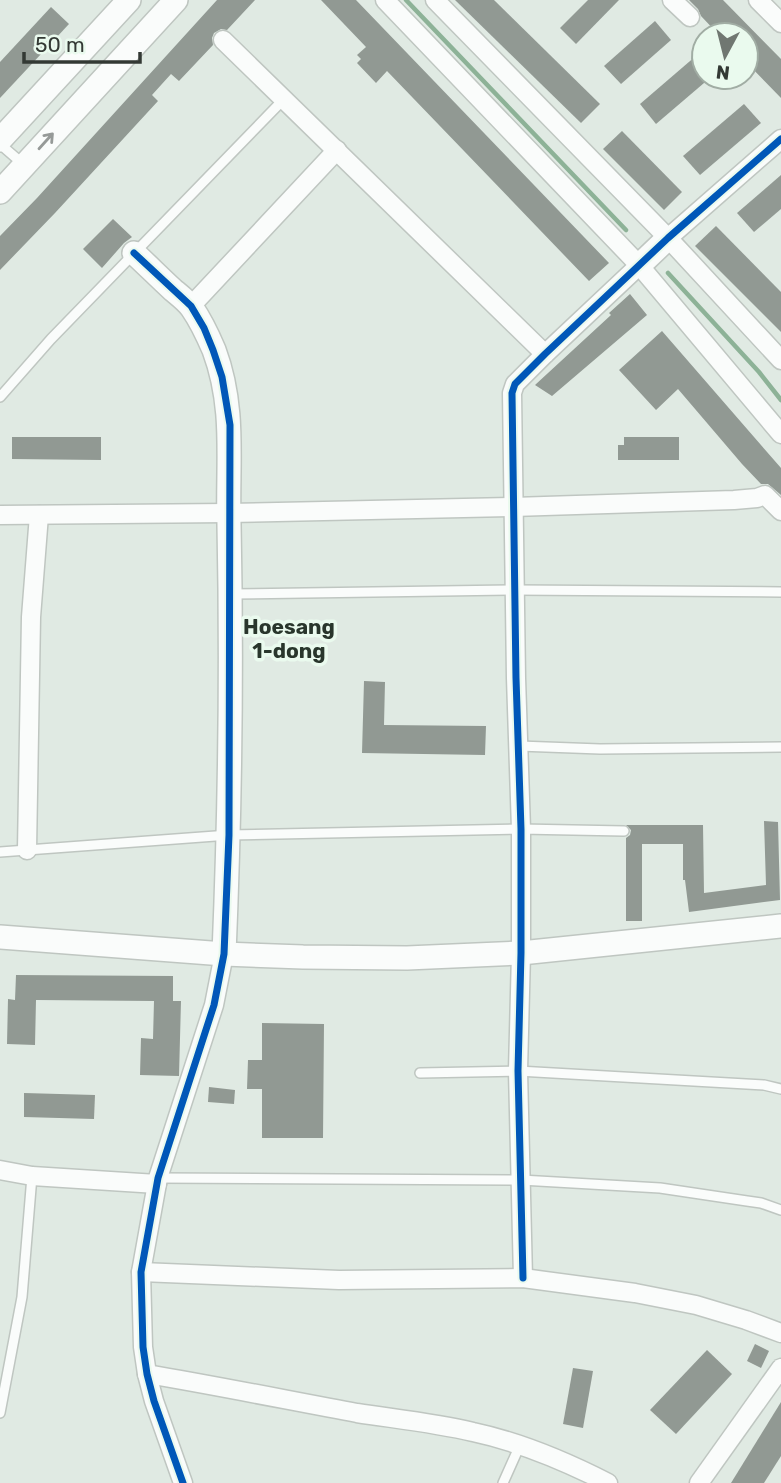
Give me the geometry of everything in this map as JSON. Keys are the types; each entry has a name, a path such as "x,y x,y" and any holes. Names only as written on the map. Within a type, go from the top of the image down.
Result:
{"street":[{"path":"0,142 129,0"},
{"path":"0,192 176,0"},
{"path":"384,0 643,262 781,434"},
{"path":"435,0 668,238 781,360"},
{"path":"672,0 690,17"},
{"path":"758,0 781,23"},
{"path":"223,40 545,354"},
{"path":"523,1278 517,1071 521,829 512,393 515,384 545,354 668,238 781,139"},
{"path":"191,306 337,150"},
{"path":"134,253 191,306 204,328 222,377 230,425 229,835 224,954 214,1005 157,1181 141,1272 142,1336 147,1374 183,1483"},
{"path":"0,514 228,513 513,507 734,500 765,495 781,511"},
{"path":"27,850 31,617 39,515"},
{"path":"0,937 224,954 360,959 521,953 781,926"},
{"path":"0,1170 33,1176 157,1181"},
{"path":"141,1272 339,1280 523,1278 635,1293 696,1305 781,1334"},
{"path":"699,1483 781,1368"},
{"path":"147,1374 472,1432 520,1445 568,1463 608,1483"}],"lane":[{"path":"0,397 51,339 284,99"},
{"path":"0,142 24,165"},
{"path":"230,594 515,590 781,592"},
{"path":"519,746 600,749 781,747"},
{"path":"0,852 229,835 521,829 624,831"},
{"path":"420,1073 517,1071 764,1085 781,1089"},
{"path":"0,1413 22,1297 33,1176"},
{"path":"157,1181 521,1180 660,1188 761,1203 781,1210"},
{"path":"503,1483 520,1445"}],"building":[{"path":"217,0 255,0 227,30 221,29 214,33 213,45 179,81 171,74 152,95 158,101 0,270 0,236"},
{"path":"321,0 356,0 609,263 589,281 387,71 376,83 357,63 361,59 357,55 366,47"},
{"path":"455,0 494,0 600,104 581,123"},
{"path":"588,0 619,0 576,44 560,28"},
{"path":"689,0 723,0 744,21 706,21"},
{"path":"51,7 69,24 0,98 0,62"},
{"path":"655,21 671,40 621,84 604,66"},
{"path":"760,38 781,59 781,98 760,76"},
{"path":"690,61 690,91 695,91 656,124 640,104"},
{"path":"744,104 761,123 700,175 683,156"},
{"path":"622,131 682,192 664,210 603,149"},
{"path":"781,175 781,209 754,232 737,213"},
{"path":"113,219 132,237 102,268 83,249"},
{"path":"716,226 781,292 781,332 695,246"},
{"path":"630,294 647,315 552,396 535,385 611,315 609,313"},
{"path":"662,331 781,468 781,495 768,484 761,484 678,389 656,410 619,370"},
{"path":"12,437 101,437 101,460 12,459"},
{"path":"624,437 679,437 679,460 618,460 618,445 624,445"},
{"path":"364,681 385,682 384,725 486,726 485,755 362,753"},
{"path":"764,821 778,822 780,900 689,912 683,880 683,844 642,844 642,921 626,921 626,838 631,830 626,825 703,825 704,893 766,885"},
{"path":"16,975 173,976 173,1001 181,1001 179,1076 140,1075 141,1038 153,1039 154,1001 36,1000 35,1045 7,1044 8,999 15,1000"},
{"path":"262,1023 324,1024 323,1138 262,1138 262,1089 247,1089 248,1060 262,1060"},
{"path":"209,1087 235,1090 234,1104 208,1102"},
{"path":"24,1093 95,1095 94,1119 24,1117"},
{"path":"755,1344 769,1351 761,1368 747,1361"},
{"path":"707,1350 732,1374 676,1434 650,1410"},
{"path":"573,1368 593,1371 583,1428 563,1424"},
{"path":"781,1402 781,1456 764,1483 731,1483"}],"waterway":[{"path":"406,0 626,230"},
{"path":"668,273 759,372 781,400"}],"cycle path":[{"path":"523,1278 518,1071 521,829 512,393 515,384 545,354 668,238 781,139"},
{"path":"134,253 191,306 204,328 222,377 230,425 229,835 224,954 214,1005 158,1178 141,1272 143,1347 147,1374 183,1483"}],"district":[{"name":"Hoesang 1-dong","path":"289,639"}]}
